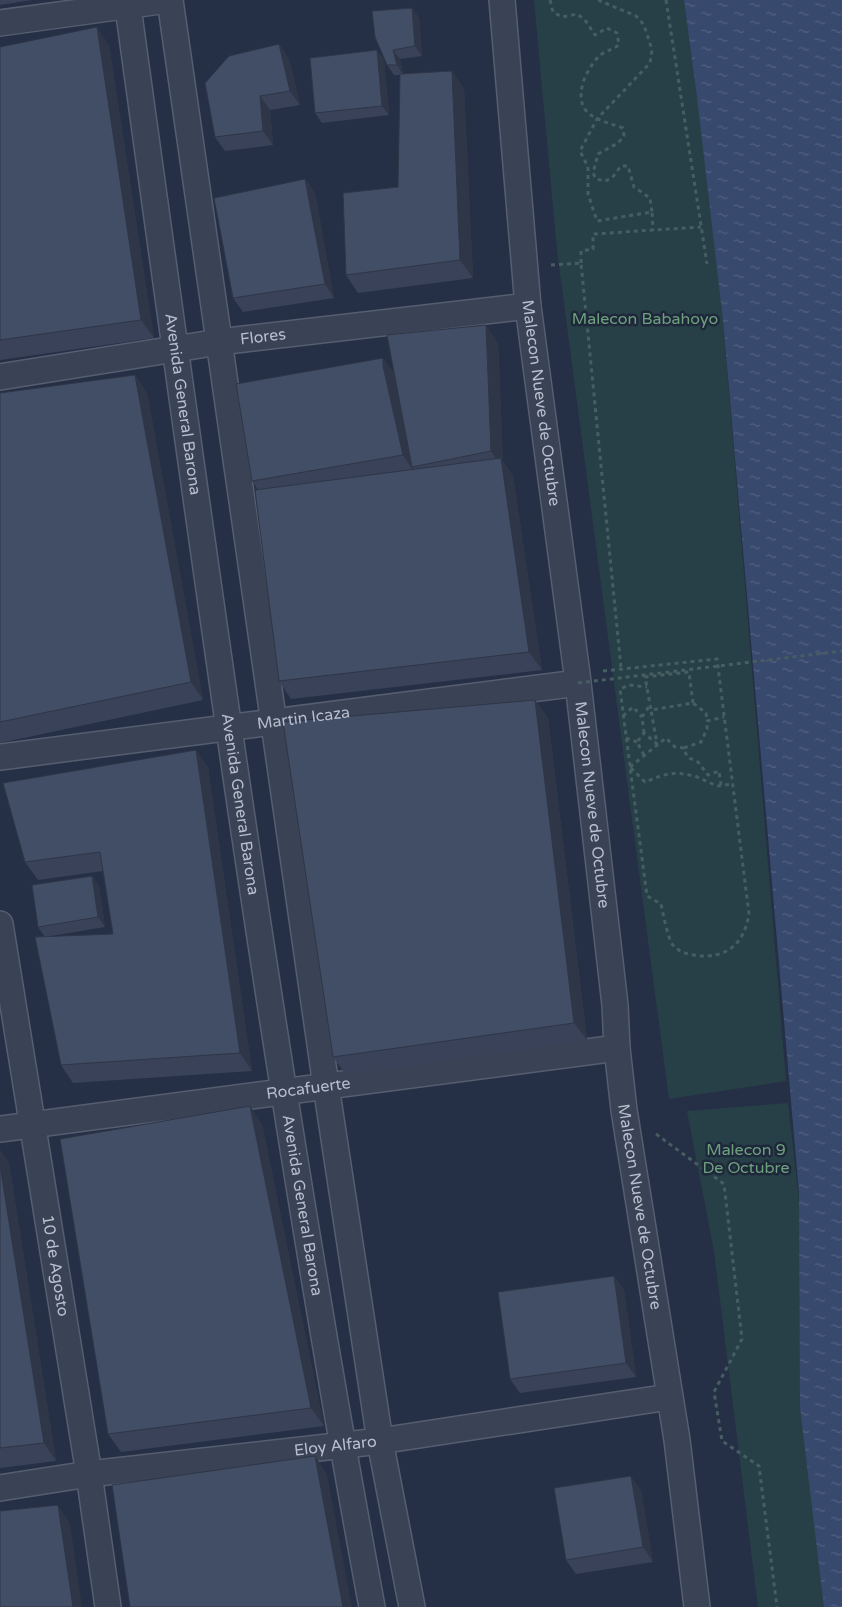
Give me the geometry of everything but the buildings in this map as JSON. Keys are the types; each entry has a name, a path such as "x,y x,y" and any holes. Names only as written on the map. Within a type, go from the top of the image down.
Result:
{"street":[{"path":"0,23 127,3 169,0 326,1086 380,1441 412,1607"},
{"name":"Malecon Nueve de Octubre","path":"502,0 528,306 578,679 615,1005 617,1048 624,1110 677,1440 697,1607"},
{"name":"Avenida General Barona","path":"127,3 228,727 282,1092 342,1445 372,1607"},
{"name":"Flores","path":"0,377 219,342 528,306"},
{"name":"Martin Icaza","path":"0,757 578,679"},
{"name":"10 de Agosto","path":"0,924 89,1474 108,1607"},
{"name":"Rocafuerte","path":"0,1129 617,1048"},
{"name":"Eloy Alfaro","path":"0,1488 89,1474 380,1441 669,1397"}],"path":[{"path":"550,0 552,12 562,17 577,14 585,20 595,35 607,28 617,33 618,44 596,58 584,79 579,97 583,107 589,114 622,128 624,136 618,143 598,154 593,173 596,179 612,178 620,166 628,166 634,188 650,198 653,230"},
{"path":"598,0 636,16 644,25 652,50 650,63 598,119 580,151 588,167 588,194 597,221 652,212"},
{"path":"666,0 707,264"},
{"path":"621,668 581,250 593,249 593,234 701,227"},
{"path":"525,266 581,263"},
{"path":"578,679 842,651"},
{"path":"578,679 621,668 717,659 749,914 748,923 729,952 718,956 679,951 671,944 661,904 647,896 620,689 629,685 647,687"},
{"path":"630,767 666,738 675,747 684,748 701,742 707,729 706,713 694,703 689,672 645,677 657,744"},
{"path":"651,710 694,703"},
{"path":"642,717 650,705"},
{"path":"623,716 634,707 642,717 644,733 657,744"},
{"path":"707,721 724,717"},
{"path":"637,742 644,733"},
{"path":"626,738 637,742 644,756"},
{"path":"684,748 687,757 698,762 708,775 719,771 721,786"},
{"path":"630,767 645,782 663,775 678,773 694,776 717,786 733,784"},
{"path":"624,1110 724,1184 742,1339 714,1392 722,1441 759,1466 777,1607"}],"green space":[{"name":"Malecon Babahoyo","path":"534,0 684,0 715,225 786,1081 669,1099 557,250"},
{"name":"Malecon 9 De Octubre","path":"788,1103 842,1578 842,1607 758,1607 714,1251 687,1111"}],"water":[{"path":"684,0 842,0 842,1607 824,1607 800,1407 799,1193 723,320"}]}
